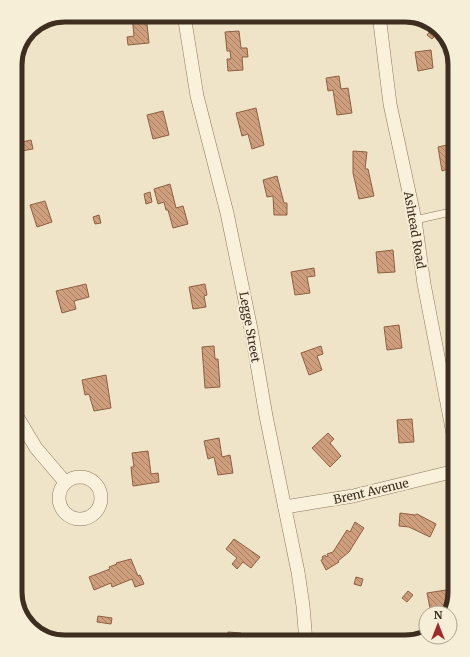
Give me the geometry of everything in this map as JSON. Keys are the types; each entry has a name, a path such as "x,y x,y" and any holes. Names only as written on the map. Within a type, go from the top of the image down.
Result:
{"street":[{"name":"Legge Street","path":"185,22 197,96 240,271 266,416 286,507 302,600 305,635"},
{"name":"Ashtead Road","path":"380,22 389,97 415,220 424,284 448,408"},
{"path":"22,425 36,448 65,482"},
{"name":"Brent Avenue","path":"286,507 353,496 448,473"}],"lane":[{"path":"415,220 448,213"}],"building":[{"path":"133,22 147,22 149,43 128,45 127,37 134,36"},
{"path":"431,30 436,34 432,39 427,35"},
{"path":"239,31 241,48 247,48 248,57 242,57 243,70 228,71 227,59 231,59 230,51 227,51 225,32"},
{"path":"431,50 433,68 418,71 415,52"},
{"path":"339,76 341,89 348,88 352,113 337,115 333,90 328,91 326,78"},
{"path":"256,108 264,145 252,149 248,134 242,136 236,113"},
{"path":"163,111 169,135 153,139 147,115"},
{"path":"31,140 33,149 22,151 22,142"},
{"path":"448,145 448,169 442,171 438,147"},
{"path":"353,151 367,152 365,169 368,169 374,196 359,199 353,173"},
{"path":"277,176 284,203 287,203 287,215 274,215 273,196 267,197 263,180"},
{"path":"170,184 176,208 183,206 188,224 173,228 168,210 166,210 164,202 158,204 154,189"},
{"path":"150,192 152,202 146,204 144,194"},
{"path":"45,201 52,222 37,227 30,205"},
{"path":"99,215 101,223 95,224 93,217"},
{"path":"393,250 395,272 378,273 376,252"},
{"path":"314,268 315,276 307,277 310,293 295,295 291,272"},
{"path":"86,284 89,297 74,301 76,309 62,313 56,291"},
{"path":"205,284 207,295 204,296 206,307 193,309 189,287"},
{"path":"399,325 402,348 387,350 384,327"},
{"path":"214,346 215,359 218,359 220,387 205,388 202,347"},
{"path":"321,346 323,354 317,356 322,370 309,375 301,353"},
{"path":"106,375 111,408 94,411 89,394 85,395 82,380"},
{"path":"412,419 414,442 399,443 397,420"},
{"path":"328,433 334,439 330,443 341,456 330,467 312,448"},
{"path":"219,438 222,457 230,455 233,473 218,475 214,457 208,459 204,441"},
{"path":"148,451 151,474 158,473 159,482 133,486 131,467 134,467 132,453"},
{"path":"400,513 417,514 436,524 430,537 409,527 399,526"},
{"path":"355,522 364,528 349,552 338,561 339,562 326,570 321,560 323,559 322,557 325,555 326,557 328,556 327,554 333,552 347,530 350,532"},
{"path":"234,539 260,557 251,568 243,562 237,569 232,564 237,558 226,549"},
{"path":"131,559 138,576 140,575 144,584 135,587 132,579 112,587 111,583 94,590 89,577 110,569 109,567 117,564 116,563"},
{"path":"356,577 363,579 361,586 354,584"},
{"path":"446,590 448,600 446,605 429,605 427,593"},
{"path":"408,591 413,595 407,602 402,598"},
{"path":"98,616 112,618 111,624 97,622"},
{"path":"228,632 241,633 241,635 228,635"}]}
